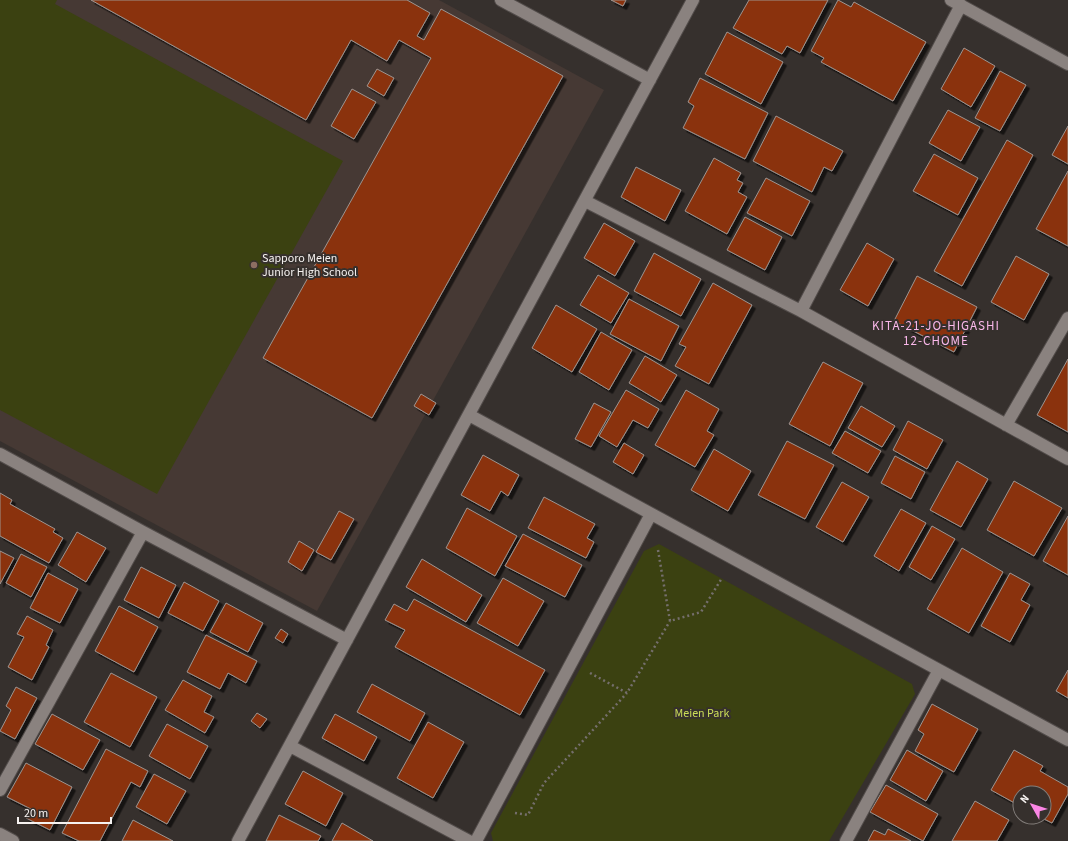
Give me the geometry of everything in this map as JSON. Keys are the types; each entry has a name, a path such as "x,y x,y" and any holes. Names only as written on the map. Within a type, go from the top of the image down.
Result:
{"street":[{"path":"501,0 650,80"},
{"path":"238,841 693,0"},
{"path":"801,312 956,3 1068,64"},
{"path":"585,201 801,312 1068,458"},
{"path":"1006,425 1068,318"},
{"path":"469,415 1068,740"},
{"path":"0,455 346,640"},
{"path":"476,841 651,514"},
{"path":"0,790 143,532"},
{"path":"846,841 939,670"},
{"path":"290,746 469,841"},
{"path":"0,834 13,841"}],"path":[{"path":"493,810 528,815 544,784 627,692 670,621 658,547"},
{"path":"670,621 701,612 723,576"},
{"path":"571,663 627,692"}],"shaded area":[{"name":"Sapporo Meien Junior High School","path":"0,0 439,0 604,90 317,611 0,441"}],"green space":[{"path":"0,0 57,0 55,4 343,161 157,494 0,410"},
{"name":"Meien Park","path":"659,544 912,684 915,694 829,841 493,841 491,833 644,551"}],"building":[{"path":"91,0 407,0 430,13 417,36 424,40 441,9 563,76 372,418 263,358 431,58 399,40 387,61 351,40 306,120"},
{"path":"611,0 626,0 623,6"},
{"path":"749,0 828,0 800,53 787,46 782,54 733,28"},
{"path":"838,0 851,7 854,2 926,42 893,101 821,62 824,58 811,51"},
{"path":"727,32 783,62 761,104 705,74"},
{"path":"964,48 995,66 971,107 941,89"},
{"path":"377,69 394,78 384,96 367,86"},
{"path":"1000,71 1026,85 1000,131 975,118"},
{"path":"700,78 768,113 745,159 683,128 694,106 688,102"},
{"path":"352,89 376,102 354,139 331,126"},
{"path":"948,110 980,127 961,161 929,143"},
{"path":"776,116 843,151 832,171 824,167 812,192 753,161"},
{"path":"1068,126 1068,164 1052,155"},
{"path":"1007,140 1033,155 962,286 934,271"},
{"path":"934,154 978,178 958,215 913,191"},
{"path":"714,158 741,173 737,180 743,183 738,192 747,197 727,234 685,211"},
{"path":"636,167 681,190 665,221 621,197"},
{"path":"1068,171 1068,246 1036,229"},
{"path":"766,178 810,201 792,236 747,213"},
{"path":"745,217 782,237 765,270 727,250"},
{"path":"604,223 635,241 615,276 584,258"},
{"path":"867,243 894,259 868,306 840,290"},
{"path":"654,253 701,279 681,316 634,291"},
{"path":"1016,256 1049,274 1024,320 991,302"},
{"path":"598,275 629,293 611,323 580,305"},
{"path":"917,276 977,307 954,352 894,321"},
{"path":"713,283 752,305 709,384 675,366 686,347 679,344"},
{"path":"629,299 679,326 661,361 610,334"},
{"path":"556,305 597,329 572,372 532,348"},
{"path":"601,332 632,350 609,390 579,372"},
{"path":"645,356 677,375 661,402 629,383"},
{"path":"1068,359 1068,432 1037,415"},
{"path":"823,362 863,383 830,446 789,424"},
{"path":"626,390 659,409 648,428 633,420 617,447 599,436"},
{"path":"686,390 719,409 707,431 714,435 695,467 655,445"},
{"path":"421,394 436,403 429,415 414,406"},
{"path":"594,403 611,412 591,447 575,439"},
{"path":"861,406 895,426 882,447 848,428"},
{"path":"908,421 943,440 927,469 893,450"},
{"path":"845,431 881,451 868,473 832,453"},
{"path":"787,441 834,465 805,519 758,495"},
{"path":"624,443 644,455 633,474 613,462"},
{"path":"714,449 751,471 728,511 691,490"},
{"path":"483,455 519,475 508,496 501,491 490,511 461,495"},
{"path":"895,456 925,472 911,499 881,483"},
{"path":"957,461 988,479 961,527 930,510"},
{"path":"1014,481 1062,508 1034,556 987,530"},
{"path":"842,482 869,497 843,542 816,527"},
{"path":"0,493 12,500 10,504 55,529 53,532 63,538 49,563 0,536"},
{"path":"544,497 595,524 587,538 594,542 586,558 528,528"},
{"path":"467,508 517,536 495,576 446,548"},
{"path":"901,509 926,523 899,571 874,556"},
{"path":"339,511 354,519 331,560 316,552"},
{"path":"1068,516 1068,575 1043,561"},
{"path":"932,526 955,539 931,580 909,567"},
{"path":"77,532 106,548 86,582 58,565"},
{"path":"523,534 582,565 565,597 505,566"},
{"path":"299,541 314,550 302,571 288,562"},
{"path":"962,548 1003,572 969,633 927,609"},
{"path":"0,551 14,558 0,584"},
{"path":"21,554 47,567 31,597 6,583"},
{"path":"422,559 482,595 466,622 406,587"},
{"path":"141,567 176,585 159,618 124,600"},
{"path":"48,573 78,589 60,623 30,608"},
{"path":"1010,573 1030,584 1021,600 1030,605 1010,642 981,626"},
{"path":"503,578 544,601 518,646 477,623"},
{"path":"184,582 219,601 203,631 168,613"},
{"path":"414,599 545,670 520,715 395,647 405,630 385,620 394,604 407,611"},
{"path":"226,603 263,623 248,652 210,632"},
{"path":"119,606 158,627 134,672 95,651"},
{"path":"27,616 53,630 46,645 49,647 32,680 8,667 24,637 17,634"},
{"path":"281,629 288,634 283,643 275,638"},
{"path":"206,635 257,661 246,683 228,673 220,689 187,672"},
{"path":"1068,670 1068,698 1056,691"},
{"path":"111,673 157,697 130,747 84,722"},
{"path":"183,680 212,696 204,712 214,717 205,733 165,710"},
{"path":"372,684 425,713 410,741 357,712"},
{"path":"16,687 37,698 15,739 0,731 11,710 6,706"},
{"path":"932,704 978,729 954,772 915,751 924,734 918,730"},
{"path":"257,713 267,719 260,728 251,721"},
{"path":"52,714 100,740 83,770 35,744"},
{"path":"335,714 377,737 364,761 322,738"},
{"path":"428,722 464,742 433,798 397,778"},
{"path":"167,724 208,746 190,779 149,756"},
{"path":"106,749 148,771 140,787 131,782 100,841 79,841 62,833"},
{"path":"907,750 943,771 926,801 890,780"},
{"path":"1014,750 1043,766 1040,771 1068,787 1068,794 1052,823 1052,785 1012,785 1012,802 991,790"},
{"path":"26,763 72,787 50,830 26,818 31,809 7,797"},
{"path":"303,771 343,793 326,826 285,804"},
{"path":"154,774 186,791 167,824 136,807"},
{"path":"886,785 938,814 923,841 870,812"},
{"path":"975,801 1009,820 997,841 952,841"},
{"path":"279,815 321,836 318,841 266,841"},
{"path":"133,820 173,841 122,841"},
{"path":"342,823 373,841 332,841"},
{"path":"888,829 911,841 868,841 874,830 885,835"}],"place":[{"name":"Sapporo Meien Junior High School","path":"254,265"}],"district":[{"name":"KITA-21-JO-HIGASHI 12-CHOME","path":"936,332"}]}
